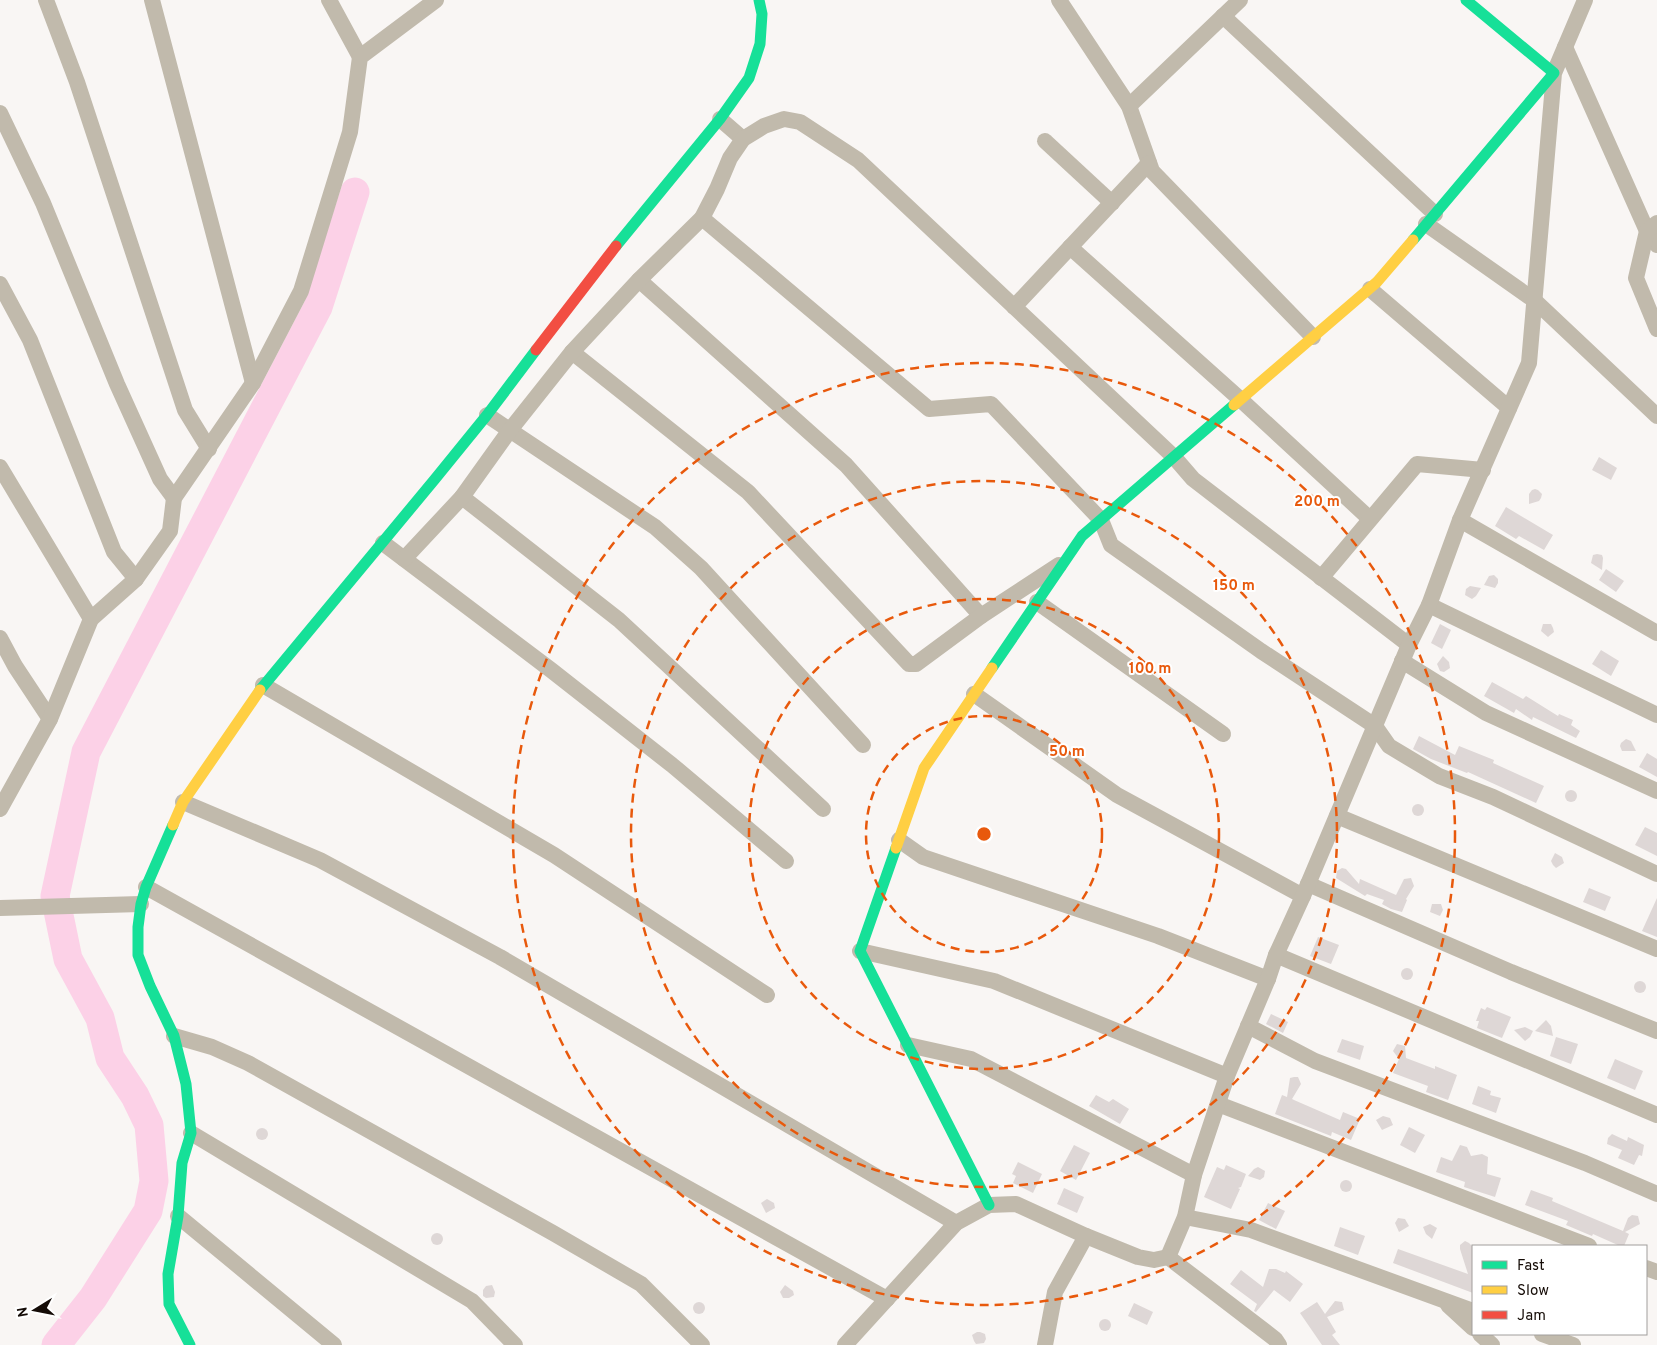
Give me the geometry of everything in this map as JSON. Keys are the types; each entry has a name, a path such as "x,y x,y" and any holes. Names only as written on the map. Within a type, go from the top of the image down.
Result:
{"street":[{"path":"46,0 77,82 185,410 208,449"},
{"path":"152,0 253,383"},
{"path":"0,809 50,719 91,619 136,579 170,531 174,498 253,383 301,291 350,132 360,57 329,0"},
{"path":"360,57 436,0"},
{"path":"190,1345 169,1304 168,1274 178,1216 182,1162 191,1133 186,1084 174,1036 150,986 138,955 138,927 141,904 146,887 183,802 263,685 383,543 487,415 607,257 720,120 749,78 760,44 762,14 760,0"},
{"path":"1059,0 1129,106 1152,171 1313,338"},
{"path":"1129,106 1240,0"},
{"path":"1466,0 1554,73"},
{"path":"989,1205 860,951 924,768 1037,602 1068,560 1082,536 1377,282 1554,73 1585,0"},
{"path":"1223,16 1431,219 1534,300 1657,416"},
{"path":"1565,47 1652,227 1657,245"},
{"path":"1168,1257 1185,1217 1194,1175 1227,1076 1268,979 1276,954 1402,661 1429,604 1460,520 1529,363 1554,73"},
{"path":"0,113 44,203 117,384 160,479 174,498"},
{"path":"404,559 462,497 510,430 572,352 638,280 702,218 730,158 743,139 764,126 784,119 800,122 858,160 1174,457 1194,479 1409,645"},
{"path":"720,120 743,139"},
{"path":"1045,141 1112,202"},
{"path":"1014,307 1149,163"},
{"path":"702,218 929,409 991,404 1101,520 1110,545 1261,651 1375,726 1390,746 1439,776 1493,797 1657,874"},
{"path":"1652,227 1636,278 1657,329"},
{"path":"1070,247 1241,400 1370,519"},
{"path":"638,280 846,465 981,616"},
{"path":"0,284 30,340 114,552 136,579"},
{"path":"1370,289 1509,408"},
{"path":"572,352 748,492 909,664 916,664 981,616 1068,560"},
{"path":"487,415 655,527 701,568 863,745"},
{"path":"1321,578 1417,464 1483,470"},
{"path":"0,467 91,619"},
{"path":"462,497 619,620 823,809"},
{"path":"1460,520 1657,633"},
{"path":"383,543 551,670 672,765 786,861"},
{"path":"1037,602 1223,734"},
{"path":"1429,604 1657,715"},
{"path":"0,638 15,666 50,719"},
{"path":"1402,661 1486,713 1657,791"},
{"path":"263,685 554,855 767,994"},
{"path":"974,694 1117,795 1305,890 1657,1031"},
{"path":"183,802 320,860 500,957 956,1223"},
{"path":"1336,816 1657,949"},
{"path":"899,840 923,857 1158,936 1268,979"},
{"path":"146,887 886,1299"},
{"path":"1,908 141,904"},
{"path":"860,951 994,981 1227,1076"},
{"path":"1276,954 1657,1115"},
{"path":"1248,1026 1315,1061 1585,1163 1657,1194"},
{"path":"174,1036 212,1047 248,1063 641,1284 702,1345"},
{"path":"908,1045 971,1059 1194,1175"},
{"path":"1218,1104 1587,1245"},
{"path":"191,1133 472,1301 514,1345"},
{"path":"845,1345 956,1223 989,1205 1016,1204 1138,1257 1154,1260 1168,1257 1275,1339 1279,1345"},
{"path":"178,1216 334,1345"},
{"path":"1185,1217 1252,1230 1472,1311"},
{"path":"1045,1345 1055,1292 1086,1236"},
{"path":"1445,1301 1472,1327"},
{"path":"1481,1335 1492,1345"},
{"path":"1545,1335 1573,1345"}],"building":[{"path":"1599,457 1617,468 1611,480 1592,470"},
{"path":"1535,489 1542,494 1541,498 1539,501 1529,504 1529,494"},
{"path":"1506,507 1553,535 1544,550 1519,536 1516,539 1495,526"},
{"path":"1593,555 1602,555 1603,558 1602,570 1591,563"},
{"path":"1606,569 1624,581 1616,592 1599,580"},
{"path":"1494,575 1498,579 1495,588 1484,585 1489,576"},
{"path":"1470,586 1481,588 1472,599 1465,595 1466,589"},
{"path":"1440,624 1451,630 1442,649 1431,643"},
{"path":"1543,624 1551,624 1553,628 1554,632 1548,637 1541,631"},
{"path":"1601,650 1619,661 1611,676 1592,664"},
{"path":"1443,656 1449,662 1450,668 1444,672 1440,671 1437,664"},
{"path":"1492,682 1523,699 1526,696 1558,716 1559,714 1573,720 1571,725 1580,731 1576,738 1533,717 1532,720 1516,709 1514,713 1484,696"},
{"path":"1419,736 1455,755 1459,746 1494,760 1493,763 1544,786 1536,803 1468,772 1431,759 1413,749"},
{"path":"1626,739 1631,741 1636,751 1622,751 1621,743"},
{"path":"1647,753 1657,759 1657,777 1639,767"},
{"path":"1569,790 1573,790 1577,796 1573,802 1569,802 1565,798 1565,794"},
{"path":"1416,804 1420,804 1424,810 1420,816 1416,816 1412,812 1412,808"},
{"path":"1645,827 1657,833 1657,856 1635,845"},
{"path":"1555,853 1562,857 1564,863 1556,868 1551,861"},
{"path":"1342,868 1346,869 1359,884 1360,879 1396,895 1404,879 1411,878 1414,886 1406,899 1402,912 1382,904 1384,900 1367,894 1365,896 1336,878 1337,871"},
{"path":"1589,888 1611,897 1605,911 1583,902"},
{"path":"1657,898 1657,937 1642,931"},
{"path":"1432,904 1441,904 1443,910 1440,916 1430,912"},
{"path":"1318,937 1339,945 1331,964 1310,956"},
{"path":"1405,968 1409,968 1413,974 1409,980 1405,980 1401,976 1401,972"},
{"path":"1638,981 1642,981 1646,987 1642,993 1638,993 1634,989 1634,985"},
{"path":"1487,1007 1511,1017 1502,1038 1477,1028 1479,1021 1476,1021 1481,1008 1485,1010"},
{"path":"1271,1014 1288,1022 1283,1033 1266,1024"},
{"path":"1546,1020 1551,1026 1553,1036 1535,1031"},
{"path":"1525,1027 1533,1031 1525,1041 1514,1030"},
{"path":"1556,1037 1578,1044 1571,1064 1550,1056"},
{"path":"1342,1039 1364,1046 1360,1060 1337,1052"},
{"path":"1397,1044 1405,1046 1406,1058 1435,1069 1435,1066 1457,1075 1448,1100 1426,1092 1428,1086 1393,1073 1399,1059 1393,1051"},
{"path":"1615,1059 1643,1071 1635,1090 1607,1078"},
{"path":"1298,1077 1301,1084 1292,1099 1340,1120 1343,1112 1360,1119 1351,1140 1332,1132 1331,1136 1275,1114 1282,1095 1287,1097 1290,1078"},
{"path":"1478,1086 1491,1091 1490,1095 1501,1098 1496,1113 1472,1104"},
{"path":"1096,1095 1109,1102 1113,1099 1129,1109 1120,1124 1089,1106"},
{"path":"1383,1116 1390,1118 1393,1125 1382,1130 1376,1120"},
{"path":"1409,1127 1425,1135 1415,1153 1400,1145"},
{"path":"260,1128 264,1128 268,1134 264,1140 260,1140 256,1136 256,1132"},
{"path":"1612,1134 1627,1141 1628,1137 1644,1145 1642,1156 1639,1155 1634,1165 1618,1158 1622,1150 1607,1144 1608,1138"},
{"path":"1074,1145 1090,1153 1076,1180 1060,1171"},
{"path":"1460,1145 1467,1147 1471,1156 1482,1154 1488,1157 1487,1174 1501,1178 1495,1197 1464,1187 1465,1182 1436,1172 1441,1157 1452,1161"},
{"path":"1018,1162 1042,1174 1033,1193 1013,1183 1016,1176 1012,1174"},
{"path":"1226,1165 1246,1174 1241,1187 1238,1188 1240,1189 1231,1209 1204,1197 1217,1167 1224,1170"},
{"path":"1258,1167 1265,1171 1264,1177 1260,1180 1248,1176 1254,1169"},
{"path":"1344,1180 1348,1180 1352,1186 1348,1192 1344,1192 1340,1188 1340,1184"},
{"path":"1064,1188 1084,1197 1077,1213 1057,1204"},
{"path":"1531,1190 1553,1198 1552,1201 1623,1231 1628,1218 1632,1215 1638,1216 1640,1224 1625,1232 1629,1234 1624,1245 1618,1245 1566,1225 1568,1221 1525,1205"},
{"path":"767,1199 774,1203 775,1208 766,1213 761,1203"},
{"path":"1268,1203 1285,1211 1276,1229 1259,1220"},
{"path":"1398,1218 1405,1219 1409,1226 1399,1232 1395,1223"},
{"path":"1430,1224 1437,1228 1432,1239 1426,1234 1423,1227"},
{"path":"1340,1227 1365,1236 1358,1255 1334,1246"},
{"path":"435,1233 439,1233 443,1239 439,1245 435,1245 431,1241 431,1237"},
{"path":"1465,1241 1472,1246 1472,1293 1393,1263 1398,1249 1468,1274 1460,1245"},
{"path":"1269,1269 1276,1269 1285,1273 1286,1271 1303,1284 1290,1302 1274,1290 1256,1312 1254,1311 1257,1304 1230,1284 1241,1270 1263,1287"},
{"path":"492,1285 495,1292 494,1297 486,1298 483,1296 483,1290 486,1286"},
{"path":"785,1285 793,1291 794,1295 789,1298 783,1298 780,1292"},
{"path":"1335,1301 1342,1302 1344,1310 1327,1317 1336,1332 1332,1335 1340,1345 1322,1345 1300,1313 1317,1302 1325,1314"},
{"path":"697,1302 701,1302 705,1308 701,1314 697,1314 693,1310 693,1306"},
{"path":"1134,1303 1153,1312 1147,1325 1128,1316"},
{"path":"1103,1319 1107,1319 1111,1325 1107,1331 1103,1331 1099,1327 1099,1323"},
{"path":"977,1332 985,1334 986,1339 984,1343 976,1344 974,1341 972,1335"}],"waterway":[{"path":"56,1345 93,1298 148,1211 154,1181 149,1125 135,1096 110,1058 100,1018 68,959 55,896 86,752 318,307 355,192"}],"traffic: fast":[{"path":"616,246 720,119 749,78 760,44 762,14 759,0"},
{"path":"1413,240 1554,73 1466,0"},
{"path":"260,690 487,415 536,350"},
{"path":"992,668 1082,536 1234,405"},
{"path":"173,825 146,887 141,904 138,927 138,955 150,986 174,1036 186,1084 191,1133 182,1163 178,1216 168,1274 169,1304 190,1345"},
{"path":"896,848 860,951 989,1205"}],"traffic: slow":[{"path":"1234,405 1377,282 1413,240"},
{"path":"896,848 924,768 992,668"},
{"path":"173,825 183,802 260,690"}],"traffic: jam":[{"path":"536,350 616,246"}]}
